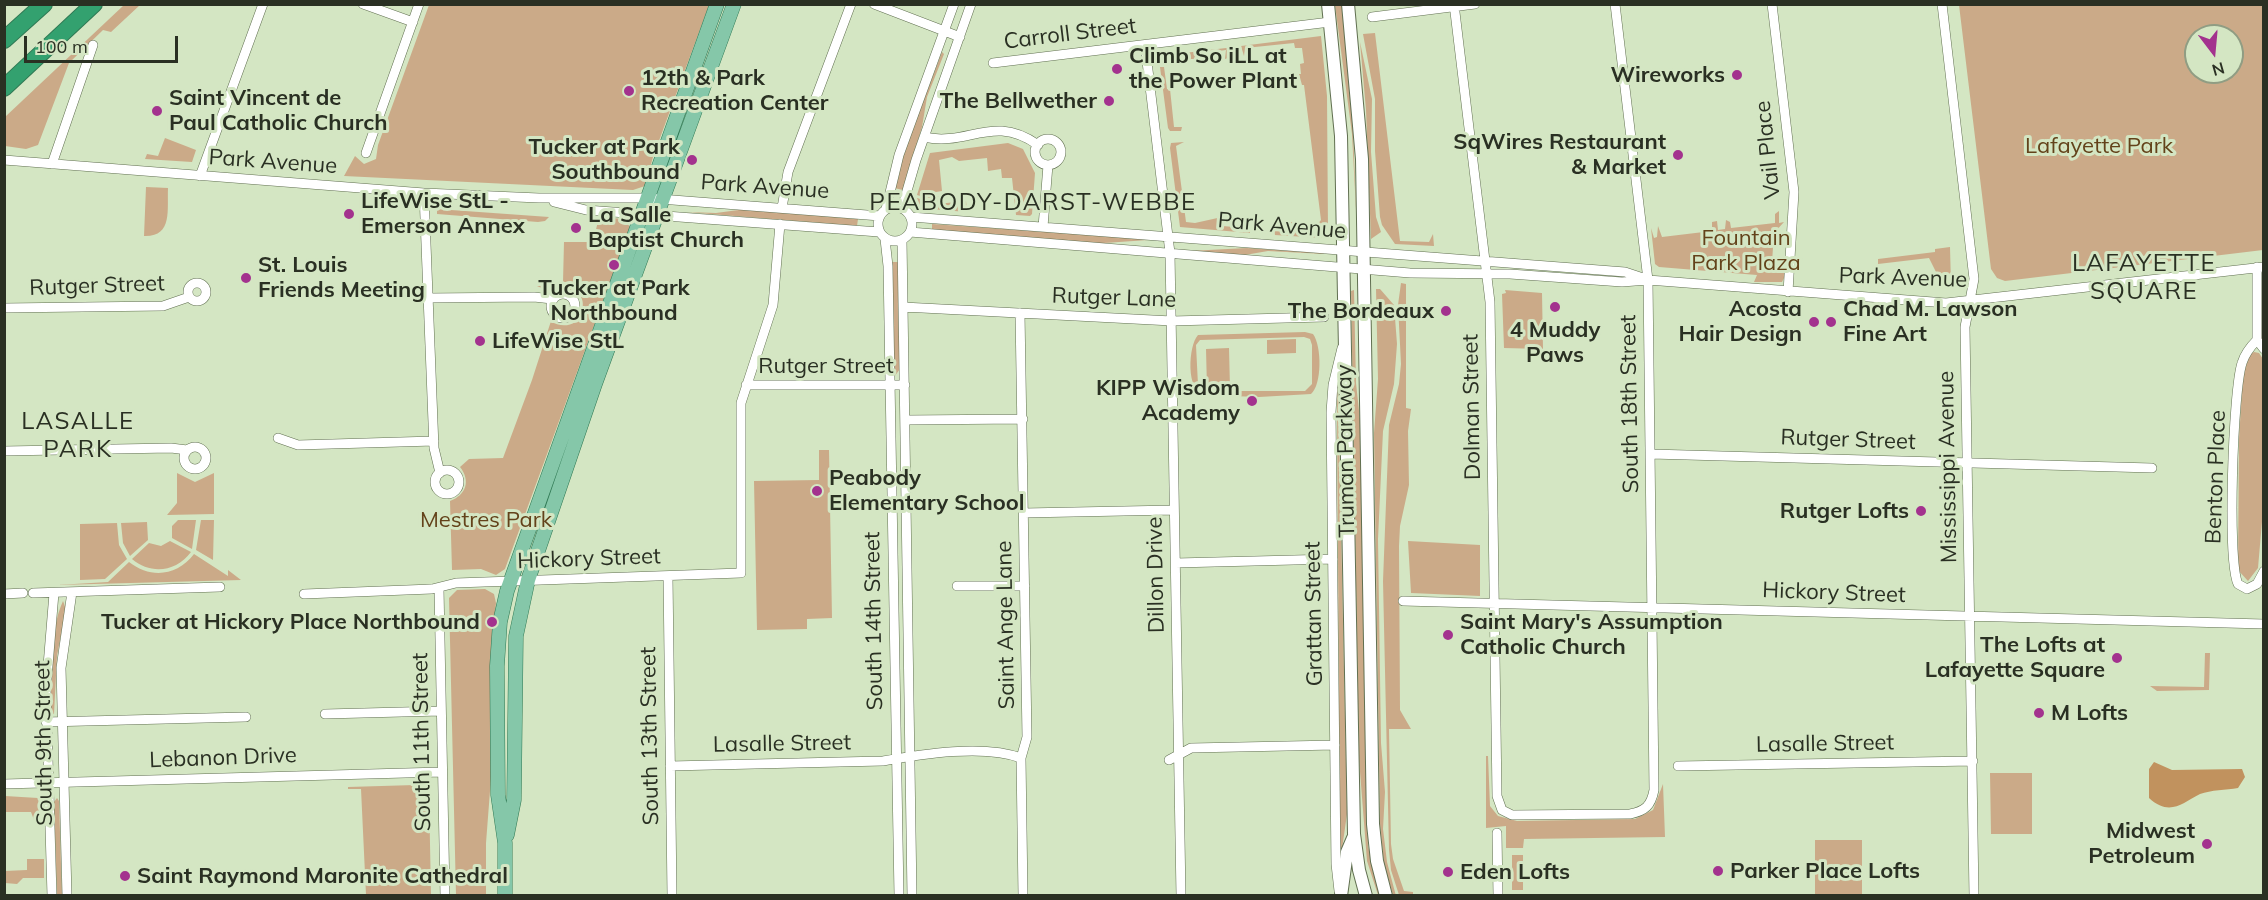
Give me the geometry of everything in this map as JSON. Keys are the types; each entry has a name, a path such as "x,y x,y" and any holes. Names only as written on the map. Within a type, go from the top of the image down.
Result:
{"highway":[{"path":"4,39 44,4"},
{"path":"4,94 10,83 94,4"}],"main road":[{"path":"505,896 505,843 498,795 497,666 500,622 510,581 717,4"},
{"path":"505,843 514,801 516,636 528,580 595,384 734,4"},
{"name":"Truman Parkway","path":"1328,4 1340,111 1354,834 1359,870 1366,896"},
{"name":"Truman Parkway","path":"1348,4 1360,118 1373,824 1377,861 1386,896"},
{"path":"1340,896 1347,852 1354,834"}],"street":[{"path":"200,176 262,4"},
{"path":"363,4 413,22"},
{"path":"366,153 419,4"},
{"path":"782,208 789,172 851,4"},
{"path":"874,4 960,37"},
{"path":"902,208 911,217 910,232 902,240 892,241 882,236 878,223 883,213 899,155 954,4"},
{"path":"902,208 924,137 971,4"},
{"path":"1372,17 1475,4"},
{"name":"South 18th Street","path":"1615,4 1648,280 1655,781 1650,804"},
{"name":"Vail Place","path":"1772,4 1794,192 1788,292"},
{"name":"Mississippi Avenue","path":"1942,4 1974,279 1965,327 1974,896"},
{"name":"Dolman Street","path":"1454,6 1490,310 1497,796 1502,810 1512,815 1630,814 1645,809 1650,804"},
{"name":"Carroll Street","path":"993,63 1330,22"},
{"path":"52,164 93,45"},
{"name":"Dillon Drive","path":"1145,45 1170,253 1176,563 1173,758 1181,896"},
{"path":"924,137 939,138 1008,130 1038,145"},
{"path":"1048,140 1055,142 1060,148 1059,159 1048,165 1038,159 1036,152 1038,145 1048,140"},
{"name":"Park Avenue","path":"4,160 424,193 539,198 647,198 883,213"},
{"path":"1043,227 1048,165"},
{"path":"424,193 434,441 440,473"},
{"name":"Park Avenue","path":"539,198 586,210 780,224 882,236"},
{"path":"883,213 902,208"},
{"name":"Park Avenue","path":"911,217 1625,272 1648,280"},
{"path":"746,385 773,305 780,224"},
{"name":"Park Avenue","path":"910,232 1418,273 1487,273 1622,282 1648,280 1939,303 2260,267"},
{"name":"South 14th Street","path":"882,236 888,266 899,896"},
{"name":"South 14th Street","path":"902,240 912,896"},
{"path":"2260,267 2257,340 2264,349"},
{"name":"Rutger Street","path":"4,308 163,306 189,297"},
{"path":"428,298 538,297 552,299"},
{"name":"Rutger Lane","path":"903,307 1172,321 1324,316"},
{"name":"Saint Ange Lane","path":"1020,313 1027,737 1021,758 1023,896"},
{"name":"Grattan Street","path":"1340,896 1336,864 1331,412 1333,385 1345,334"},
{"name":"Benton Place","path":"2257,340 2245,354 2239,376 2233,566 2238,584 2247,589 2257,584 2264,571"},
{"name":"Hickory Street","path":"304,594 439,588 449,583 741,573 739,426 746,385"},
{"name":"Rutger Street","path":"746,385 905,385"},
{"path":"906,420 1023,419"},
{"path":"278,438 298,445 434,441"},
{"path":"4,451 171,448 187,450"},
{"name":"Rutger Street","path":"1651,454 2152,468"},
{"path":"1024,513 1174,510"},
{"path":"1176,563 1333,559"},
{"name":"South 13th Street","path":"668,576 672,896"},
{"path":"957,586 1025,586"},
{"path":"4,594 220,587"},
{"name":"South 11th Street","path":"439,588 445,896"},
{"name":"South 9th Street","path":"52,896 46,673 54,592"},
{"name":"South 9th Street","path":"67,896 61,668 72,592"},
{"name":"Hickory Street","path":"1403,601 2264,624"},
{"path":"325,714 441,711"},
{"path":"46,722 246,717"},
{"path":"1173,758 1191,748 1335,745"},
{"name":"Lasalle Street","path":"670,766 895,759 909,755 1006,752 1021,758"},
{"name":"Lasalle Street","path":"1678,766 1973,761"},
{"name":"Lebanon Drive","path":"4,784 442,772"},
{"path":"1497,833 1498,896"}],"green space":[{"path":"124,5 140,5 111,32 103,30 69,63 38,145 26,149 5,146 5,117"},
{"path":"429,5 709,5 653,157 645,186 633,190 344,176 355,156 364,164 376,159 378,145"},
{"path":"1335,5 1342,5 1351,82 1357,229 1352,134"},
{"name":"Lafayette Park","path":"1959,5 2263,5 2263,250 2005,281 1997,278 1991,269"},
{"path":"1375,33 1400,241 1429,242 1433,234 1434,246 1395,244 1382,225 1375,151 1375,99 1363,34"},
{"path":"1321,36 1327,96 1328,231 1322,238 1275,235 1273,219 1316,226 1321,220 1304,85 1302,85 1299,74 1301,74 1300,64 1304,63 1302,48 1295,48 1294,43 1245,48 1244,56 1241,46"},
{"path":"1360,42 1372,99 1371,152 1376,217 1381,232 1371,239 1366,110"},
{"path":"1229,48 1228,58 1225,59 1226,50 1204,53 1203,59 1185,59 1160,64 1159,56"},
{"path":"942,52 944,54 927,97 922,127 903,190 894,188 904,152"},
{"path":"1160,67 1164,67 1167,89 1170,89 1174,127 1182,127 1181,131 1170,131 1168,128"},
{"path":"165,138 196,150 192,162 145,159 147,154 158,156"},
{"path":"1184,142 1176,146 1186,222 1195,223 1222,217 1223,226 1244,228 1245,220 1248,219 1250,233 1180,227 1170,148 1171,143"},
{"path":"1008,143 1023,149 1035,173 1030,216 1016,215 1012,178 1002,178 1001,169 988,171 987,158 959,161 952,157 939,160 942,191 934,195 940,197 940,202 917,195 930,153"},
{"path":"146,187 168,188 168,213 160,232 144,236"},
{"path":"917,198 937,204 966,201 967,212 918,208"},
{"path":"437,209 549,217 545,221 538,222 437,214"},
{"path":"746,209 858,219 857,226 686,212 716,213"},
{"name":"Fountain Park Plaza","path":"1779,211 1779,223 1784,222 1774,233 1772,262 1775,266 1786,260 1785,276 1782,282 1754,282 1757,275 1659,267 1655,264 1651,228 1654,238 1657,237 1658,226 1662,237 1712,231 1712,222 1717,221 1718,230 1725,229 1726,220 1730,222 1731,228 1775,223 1775,214"},
{"name":"Mestres Park","path":"599,217 624,219 630,227 505,569 496,575 481,569 452,570 450,501 460,495 465,487 465,477 460,467 469,459 503,458 551,321 560,325 569,325 580,317 582,312 583,302 580,295 574,291 537,286 583,285 583,282 563,282 564,242 593,242"},
{"path":"932,224 1148,240 1090,244 932,232"},
{"path":"1950,247 1951,285 1942,284 1929,258 1878,264 1878,259 1935,252 1935,249"},
{"path":"1247,248 1324,254 1268,251 1239,256 1189,251"},
{"path":"892,262 899,262 900,369 894,377"},
{"path":"1401,283 1406,284 1406,408 1411,409 1408,431 1409,485 1400,526 1399,546 1400,710 1411,729 1389,729 1391,844 1393,859 1404,891 1413,892 1413,896 1399,895 1391,870 1389,850 1383,581 1389,425 1399,384 1401,364 1398,305"},
{"path":"1376,289 1380,289 1394,305 1397,344 1394,384 1383,431 1378,539 1381,743 1385,792 1383,829 1387,862 1396,896 1393,895 1384,864 1380,824 1374,433 1378,379"},
{"path":"1354,290 1356,383 1361,429 1368,846 1380,896 1367,861 1359,759 1351,291"},
{"path":"1505,290 1542,293 1543,349 1504,348 1502,294 1506,293"},
{"path":"1305,332 1313,334 1318,347 1320,365 1315,389 1311,394 1259,397 1204,395 1194,386 1190,368 1192,349 1198,335","holes":["1304,337 1310,339 1312,384 1305,391 1205,391 1198,385 1196,345 1200,340"]},
{"path":"1296,339 1296,353 1267,354 1267,340"},
{"path":"1229,348 1230,388 1207,389 1206,349"},
{"path":"2259,353 2263,359 2263,510 2258,568 2248,581 2238,570 2239,438 2243,375 2250,354"},
{"path":"1338,382 1347,814 1340,863 1337,409"},
{"path":"819,450 829,450 832,618 807,619 807,629 757,630 754,481 819,480"},
{"path":"177,473 195,482 214,473 214,514 167,515 177,503"},
{"path":"178,520 196,520 192,549 172,538 172,526"},
{"path":"201,520 214,520 213,560 196,550"},
{"path":"147,522 148,540 130,556 123,543 121,523"},
{"path":"117,523 119,545 127,559 105,579 80,580 80,524"},
{"path":"170,541 191,552 178,564 155,569 132,559 149,543 161,546"},
{"path":"1408,541 1480,545 1480,596 1411,593"},
{"path":"194,554 228,576 228,570 241,580 57,585 108,582 129,562 155,573 172,571"},
{"name":"Mestres Park","path":"485,589 494,594 496,603 491,659 491,778 486,843 486,895 456,895 449,598 457,590"},
{"path":"63,601 66,609 57,656 54,714 51,713 51,656 58,613"},
{"path":"2205,653 2210,653 2209,690 2157,691 2150,686 2204,687"},
{"path":"1486,756 1488,756 1490,806 1498,816 1517,821 1635,819 1653,810 1663,784 1665,837 1524,839 1523,848 1506,848 1506,826 1486,828"},
{"path":"1990,773 2032,773 2032,834 1991,834"},
{"path":"415,785 426,787 429,793 431,895 366,895 361,789 348,789 348,787"},
{"path":"5,796 38,798 42,820 34,820 31,812 5,812"},
{"path":"57,798 59,801 62,895 57,895 54,802"},
{"path":"1815,840 1862,840 1862,895 1815,895"},
{"path":"1512,855 1523,855 1523,890 1512,890"},
{"path":"27,859 44,859 44,878 23,878 17,884 5,883 5,871 27,870"}],"shaded area":[{"path":"2154,762 2172,770 2242,769 2245,777 2238,788 2200,794 2176,807 2163,807 2149,798 2149,769"}],"place":[{"name":"Climb So iLL at the Power Plant","path":"1117,69"},
{"name":"Wireworks","path":"1737,75"},
{"name":"12th & Park Recreation Center","path":"629,91"},
{"name":"The Bellwether","path":"1109,101"},
{"name":"Saint Vincent de Paul Catholic Church","path":"157,111"},
{"name":"SqWires Restaurant & Market","path":"1678,155"},
{"name":"Tucker at Park Southbound","path":"692,160"},
{"name":"LifeWise StL - Emerson Annex","path":"349,214"},
{"name":"La Salle Baptist Church","path":"576,228"},
{"name":"Tucker at Park Northbound","path":"614,265"},
{"name":"St. Louis Friends Meeting","path":"246,278"},
{"name":"4 Muddy Paws","path":"1555,307"},
{"name":"The Bordeaux","path":"1446,311"},
{"name":"Acosta Hair Design","path":"1814,322"},
{"name":"Chad M. Lawson Fine Art","path":"1831,322"},
{"name":"LifeWise StL","path":"480,341"},
{"name":"KIPP Wisdom Academy","path":"1252,401"},
{"name":"Peabody Elementary School","path":"817,491"},
{"name":"Rutger Lofts","path":"1921,511"},
{"name":"Tucker at Hickory Place Northbound","path":"492,622"},
{"name":"Saint Mary's Assumption Catholic Church","path":"1448,635"},
{"name":"The Lofts at Lafayette Square","path":"2117,658"},
{"name":"M Lofts","path":"2039,713"},
{"name":"Midwest Petroleum","path":"2207,844"},
{"name":"Parker Place Lofts","path":"1718,871"},
{"name":"Eden Lofts","path":"1448,872"},
{"name":"Saint Raymond Maronite Cathedral","path":"125,876"}],"district":[{"name":"PEABODY-DARST-WEBBE","path":"1033,203"},
{"name":"LAFAYETTE SQUARE","path":"2144,278"},
{"name":"LASALLE PARK","path":"78,436"}]}
